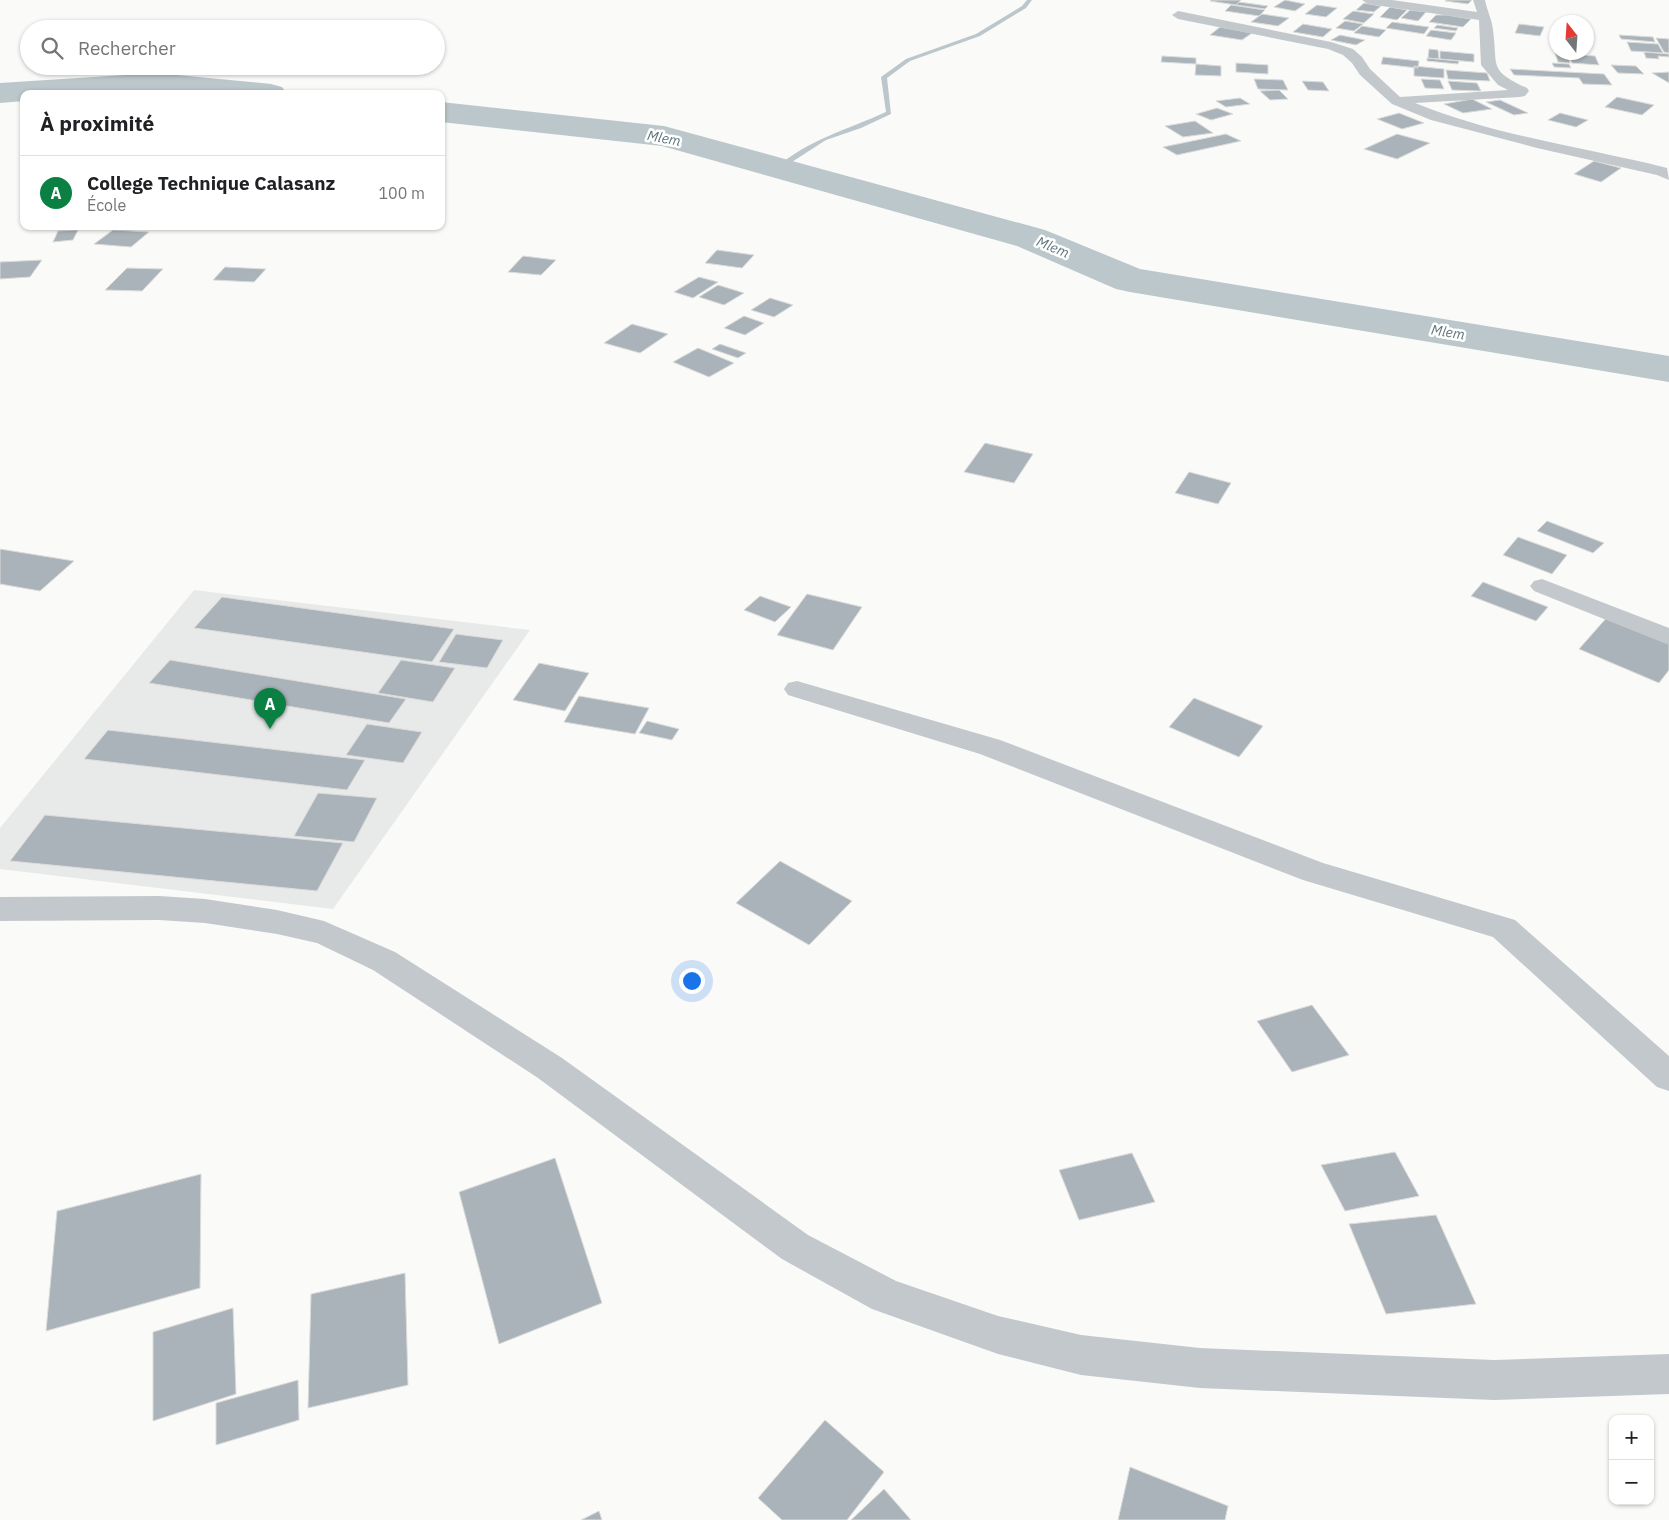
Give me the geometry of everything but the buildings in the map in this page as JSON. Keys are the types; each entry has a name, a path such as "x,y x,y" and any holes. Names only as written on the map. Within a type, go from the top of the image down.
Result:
{"street":[{"path":"1368,0 1485,17"},
{"path":"1397,101 1520,93 1522,91 1503,82 1488,65 1485,17 1480,8 1479,0"},
{"path":"1178,15 1331,46 1348,52 1357,60 1365,72 1397,101 1436,117 1474,128 1667,173"},
{"path":"1542,586 1669,637"},
{"path":"797,689 990,747 1314,872 1504,928 1669,1077"},
{"path":"0,910 159,908 268,921 324,933 384,961 550,1068 795,1247 886,1296 998,1335 1081,1355 1200,1368 1494,1380 1669,1374"}],"shaded area":[{"path":"194,590 530,630 333,909 0,869 0,828"}],"waterway":[{"path":"779,168 824,139 859,127 889,113 884,77 908,60 978,35 1024,7 1030,0"},
{"name":"Mlem","path":"43,90 156,82 233,90"},
{"name":"Mlem","path":"0,93 20,92"},
{"name":"Mlem","path":"445,112 664,136 1031,238 1130,280 1669,369"}],"place":[{"name":"College Technique Calasanz","path":"270,729"}]}
